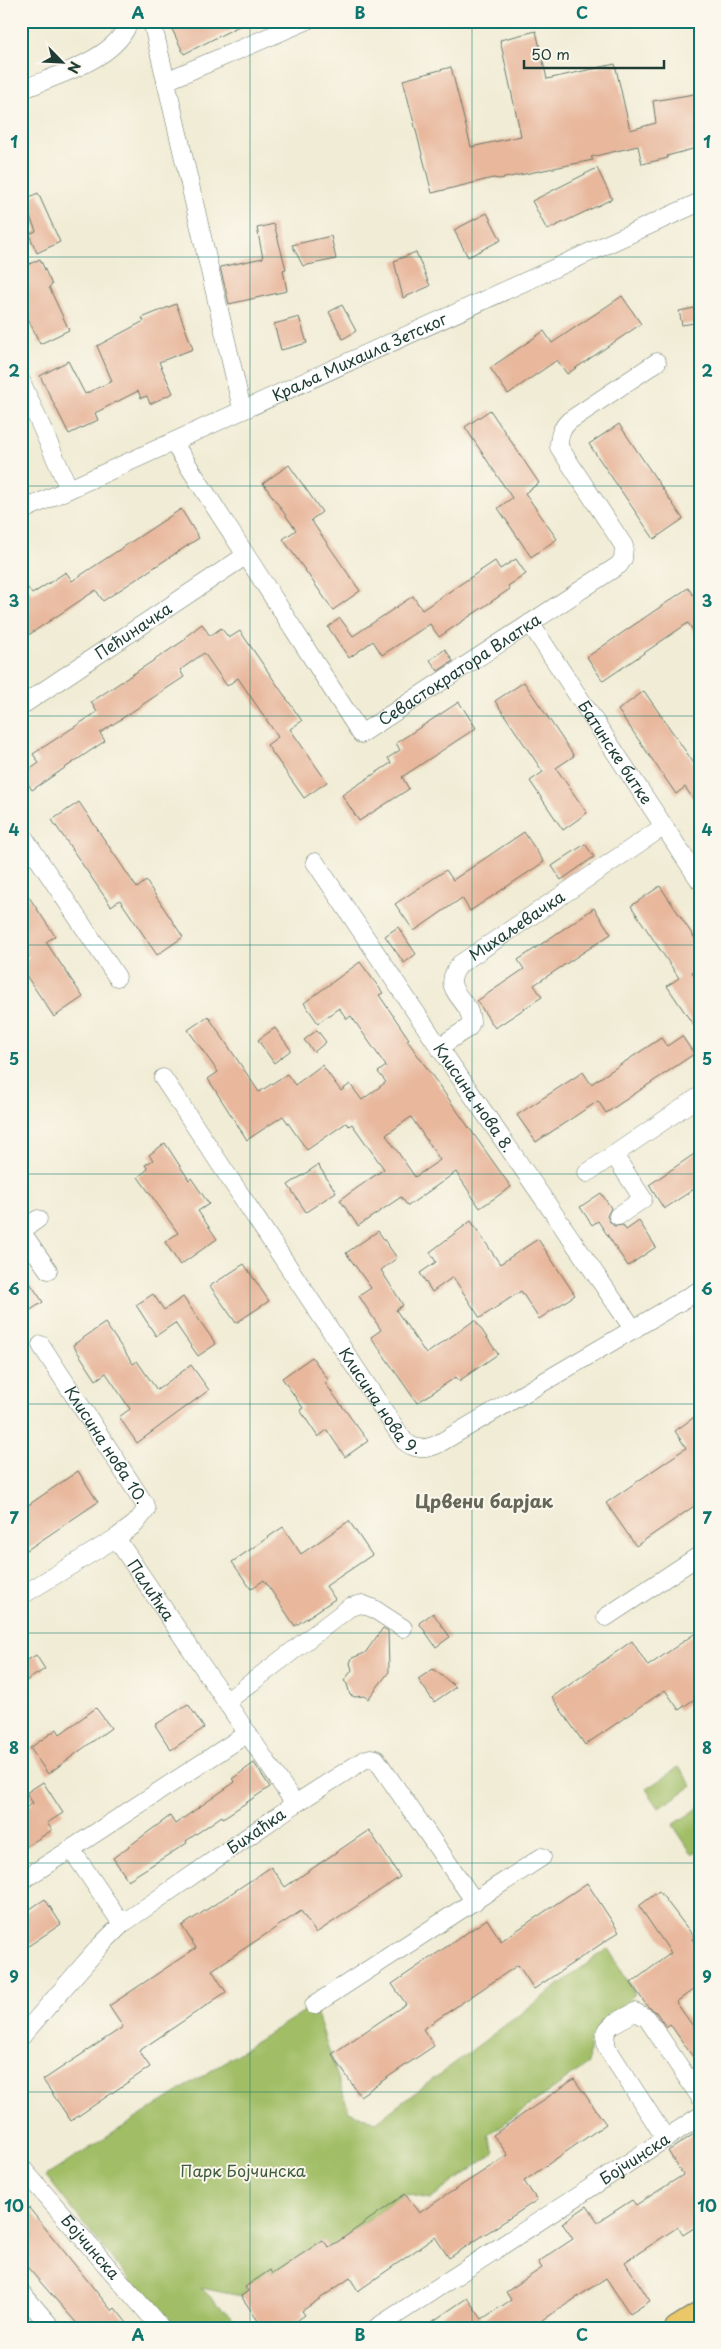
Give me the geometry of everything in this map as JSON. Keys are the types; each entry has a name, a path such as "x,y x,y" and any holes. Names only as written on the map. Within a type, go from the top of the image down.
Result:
{"main road":[{"path":"676,2328 700,2313"}],"street":[{"path":"21,90 106,52 120,39 129,21"},
{"path":"152,21 242,409"},
{"path":"166,82 306,21"},
{"name":"Краља Михаила Зетског","path":"21,511 700,202"},
{"name":"Севастократора Влатка","path":"173,442 361,734 619,565 624,553 624,546 559,447 559,438 562,428 569,421 658,362"},
{"path":"21,381 69,489"},
{"name":"Пећиначка","path":"21,706 245,556"},
{"name":"Батинске битке","path":"530,623 700,881"},
{"name":"Михаљевачка","path":"439,1047 468,1028 472,1022 451,981 452,975 460,964 663,827"},
{"path":"21,833 116,976"},
{"name":"Клисина нова 8.","path":"315,862 439,1047 634,1330"},
{"name":"Клисина нова 9.","path":"163,1078 404,1442 412,1447 430,1448 438,1444 700,1290"},
{"path":"587,1173 700,1096"},
{"path":"614,1155 642,1199 618,1216"},
{"path":"38,1219 21,1231 48,1270"},
{"name":"Клисина нова 10.","path":"41,1345 144,1502 146,1510 142,1516 116,1538"},
{"path":"21,1596 116,1538"},
{"name":"Палићка","path":"116,1538 295,1804"},
{"path":"606,1617 700,1555"},
{"path":"226,1702 350,1607 362,1604 368,1606 403,1628"},
{"path":"21,1881 248,1733"},
{"name":"Бихаћка","path":"21,2037 101,1945 122,1924 295,1804 370,1758 376,1759 475,1902"},
{"path":"71,1849 122,1924"},
{"path":"314,2005 542,1857"},
{"name":"Бојчинска","path":"376,2328 666,2140 606,2048 605,2036 608,2029 629,2013 641,2013 648,2018 700,2097"},
{"path":"666,2140 699,2117"},
{"name":"Бојчинска","path":"21,2167 161,2328"},
{"path":"21,2292 52,2328"}],"green space":[{"path":"679,1767 692,1786 659,1808 646,1789"},
{"path":"700,1807 700,1849 692,1854 673,1825"},
{"name":"Парк Бојчинска","path":"608,1948 635,1994 590,2039 588,2064 488,2135 495,2152 430,2199 405,2194 329,2248 323,2240 273,2274 270,2271 245,2287 248,2291 241,2296 201,2288 243,2328 167,2328 46,2176 314,2005 349,2111 376,2122"}],"building":[{"path":"168,21 249,21 184,54"},
{"path":"536,31 547,79 615,64 630,130 656,123 653,101 700,93 700,147 667,156 668,158 642,164 638,146 591,157 593,160 500,179 493,178 432,193 403,80 451,67 471,147 521,136 500,40"},
{"path":"597,168 612,199 547,230 532,201"},
{"path":"38,193 60,242 37,253 29,234 36,231 23,200"},
{"path":"487,213 501,240 468,257 454,230"},
{"path":"274,224 286,269 283,270 287,291 229,304 220,267 263,258 257,228"},
{"path":"331,236 336,259 303,266 292,245"},
{"path":"416,252 430,286 403,298 394,261"},
{"path":"40,259 52,285 49,287 69,330 40,344 21,304 21,268"},
{"path":"622,296 641,324 567,374 557,360 508,394 490,368 544,331 552,343"},
{"path":"176,304 193,349 159,362 173,393 150,404 147,396 141,398 138,391 95,413 98,420 69,434 40,376 68,361 85,394 112,381 97,346 144,321 142,318"},
{"path":"342,305 356,331 343,339 329,312"},
{"path":"700,307 700,322 682,325 679,311"},
{"path":"299,317 307,343 281,350 274,324"},
{"path":"490,410 539,483 525,493 557,539 531,557 498,508 512,498 465,427"},
{"path":"619,424 683,519 654,539 589,444"},
{"path":"289,465 322,512 311,520 360,591 333,610 283,539 296,530 263,483"},
{"path":"181,509 199,538 103,601 96,590 21,640 21,578 32,594 66,572 72,581"},
{"path":"516,559 526,574 508,586 510,589 439,637 430,624 382,655 373,641 349,658 328,627 340,618 353,636 413,596 422,610 495,561 500,569"},
{"path":"688,588 700,604 700,641 688,623 603,681 587,657"},
{"path":"202,624 210,636 221,628 229,638 240,631 302,721 290,729 327,782 304,798 267,745 278,737 238,678 227,686 204,653 180,670 184,677 100,733 105,741 32,790 22,775 39,763 33,754 97,712 91,702 186,639 185,637"},
{"path":"445,649 453,661 438,671 430,660"},
{"path":"524,682 574,756 556,768 587,813 563,830 530,781 543,772 495,701"},
{"path":"644,691 700,772 700,809 685,787 676,794 618,710"},
{"path":"459,702 476,728 402,777 409,789 359,821 342,795 391,763 388,758 400,750 396,743"},
{"path":"79,802 137,888 146,881 183,937 157,955 120,900 111,906 52,820"},
{"path":"524,832 544,862 470,911 462,898 414,931 395,904 446,870 453,880"},
{"path":"585,844 594,857 561,880 552,866"},
{"path":"21,885 55,936 46,942 83,997 54,1017 21,968 21,962 29,957 21,945"},
{"path":"660,886 700,946 700,967 692,972 700,985 700,1035 667,986 679,978 631,906"},
{"path":"594,908 611,934 534,985 542,997 495,1028 477,1001 524,969 518,960"},
{"path":"398,927 416,954 404,963 385,936"},
{"path":"360,962 383,993 379,995 409,1039 407,1040 511,1187 480,1208 456,1172 408,1206 401,1197 358,1226 340,1200 384,1169 352,1124 349,1126 346,1123 307,1150 283,1116 247,1140 208,1079 218,1072 188,1030 208,1016 259,1092 287,1074 295,1085 322,1065 341,1091 350,1084 362,1100 386,1082 378,1072 386,1066 351,1016 347,1019 339,1008 318,1023 304,1003","holes":["411,1117 440,1160 415,1177 386,1135"]},
{"path":"275,1028 291,1050 274,1063 258,1040"},
{"path":"317,1030 326,1042 314,1052 304,1040"},
{"path":"682,1036 694,1054 606,1113 598,1101 536,1142 517,1115 583,1072 591,1084 661,1038 667,1046"},
{"path":"165,1143 189,1180 191,1178 209,1204 198,1211 217,1239 180,1265 165,1242 178,1233 138,1177 148,1169 145,1165 153,1160 149,1155"},
{"path":"700,1150 700,1185 664,1209 649,1185"},
{"path":"318,1165 336,1192 306,1212 288,1185"},
{"path":"601,1193 611,1208 607,1216 614,1226 623,1225 626,1230 639,1221 656,1247 628,1266 598,1221 592,1225 580,1207"},
{"path":"471,1221 500,1264 538,1239 575,1295 539,1319 521,1291 480,1318 453,1277 432,1292 420,1273 436,1262 430,1252"},
{"path":"378,1231 397,1258 381,1270 403,1305 396,1310 426,1354 475,1320 498,1354 459,1381 456,1377 417,1403 371,1337 381,1330 359,1296 371,1288 346,1253"},
{"path":"244,1264 269,1301 236,1323 210,1286"},
{"path":"21,1270 43,1302 21,1316"},
{"path":"153,1294 164,1310 183,1297 216,1344 198,1356 175,1323 156,1336 136,1305"},
{"path":"105,1323 133,1364 137,1361 157,1390 191,1365 209,1390 137,1443 119,1417 130,1409 106,1373 96,1380 73,1345"},
{"path":"312,1357 329,1381 325,1383 368,1441 345,1457 327,1430 318,1437 300,1410 303,1408 282,1378"},
{"path":"700,1413 700,1502 636,1546 606,1503 686,1448 675,1431"},
{"path":"78,1471 98,1502 27,1550 21,1541 21,1510"},
{"path":"349,1521 372,1555 326,1586 335,1599 295,1626 264,1580 251,1589 232,1562 283,1527 301,1554"},
{"path":"433,1613 450,1637 436,1647 419,1623"},
{"path":"383,1628 388,1631 389,1672 368,1699 364,1696 355,1697 350,1695 347,1684 344,1681 352,1670 350,1663 352,1658 365,1653"},
{"path":"700,1630 700,1695 679,1710 665,1690 585,1745 552,1697 632,1641 648,1666"},
{"path":"36,1655 45,1669 21,1684 21,1664"},
{"path":"433,1669 456,1687 434,1702 418,1679"},
{"path":"188,1704 204,1728 171,1750 155,1725"},
{"path":"96,1708 111,1728 48,1774 30,1748 57,1729 60,1734"},
{"path":"254,1763 270,1787 223,1818 222,1816 186,1841 187,1843 128,1880 113,1858 170,1816 175,1824 235,1782 232,1779"},
{"path":"43,1782 63,1813 47,1823 52,1830 21,1850 21,1811 33,1803 26,1793"},
{"path":"369,1830 400,1877 316,1933 301,1911 212,1970 226,1992 139,2051 150,2067 71,2121 43,2080 123,2027 109,2006 196,1948 182,1926 271,1867 285,1887"},
{"path":"587,1883 619,1932 534,1989 518,1965 423,2029 434,2046 360,2096 332,2054 406,2004 392,1984 487,1919 501,1941"},
{"path":"659,1891 694,1937 692,1939 700,1950 700,1985 676,2002 700,2036 700,2067 670,2024 666,2027 656,2012 647,2006 631,1983 671,1953 639,1906"},
{"path":"45,1899 61,1924 21,1951 21,1915"},
{"path":"574,2079 606,2124 524,2181 537,2200 449,2258 435,2237 358,2291 350,2278 302,2311 305,2315 287,2328 263,2328 241,2296 248,2291 245,2287 270,2270 272,2274 323,2240 329,2248 405,2194 419,2213 508,2155 493,2135"},
{"path":"700,2130 700,2224 683,2235 678,2227 625,2262 650,2301 630,2314 606,2278 531,2328 423,2328 467,2298 482,2319 511,2300 506,2292 542,2268 538,2262 573,2239 562,2223 587,2206 598,2222 632,2200 636,2205 683,2175 668,2151"},
{"path":"21,2198 112,2311 115,2308 131,2328 81,2328 21,2260"}],"district":[{"name":"Црвени барјак","path":"484,1502"}]}
